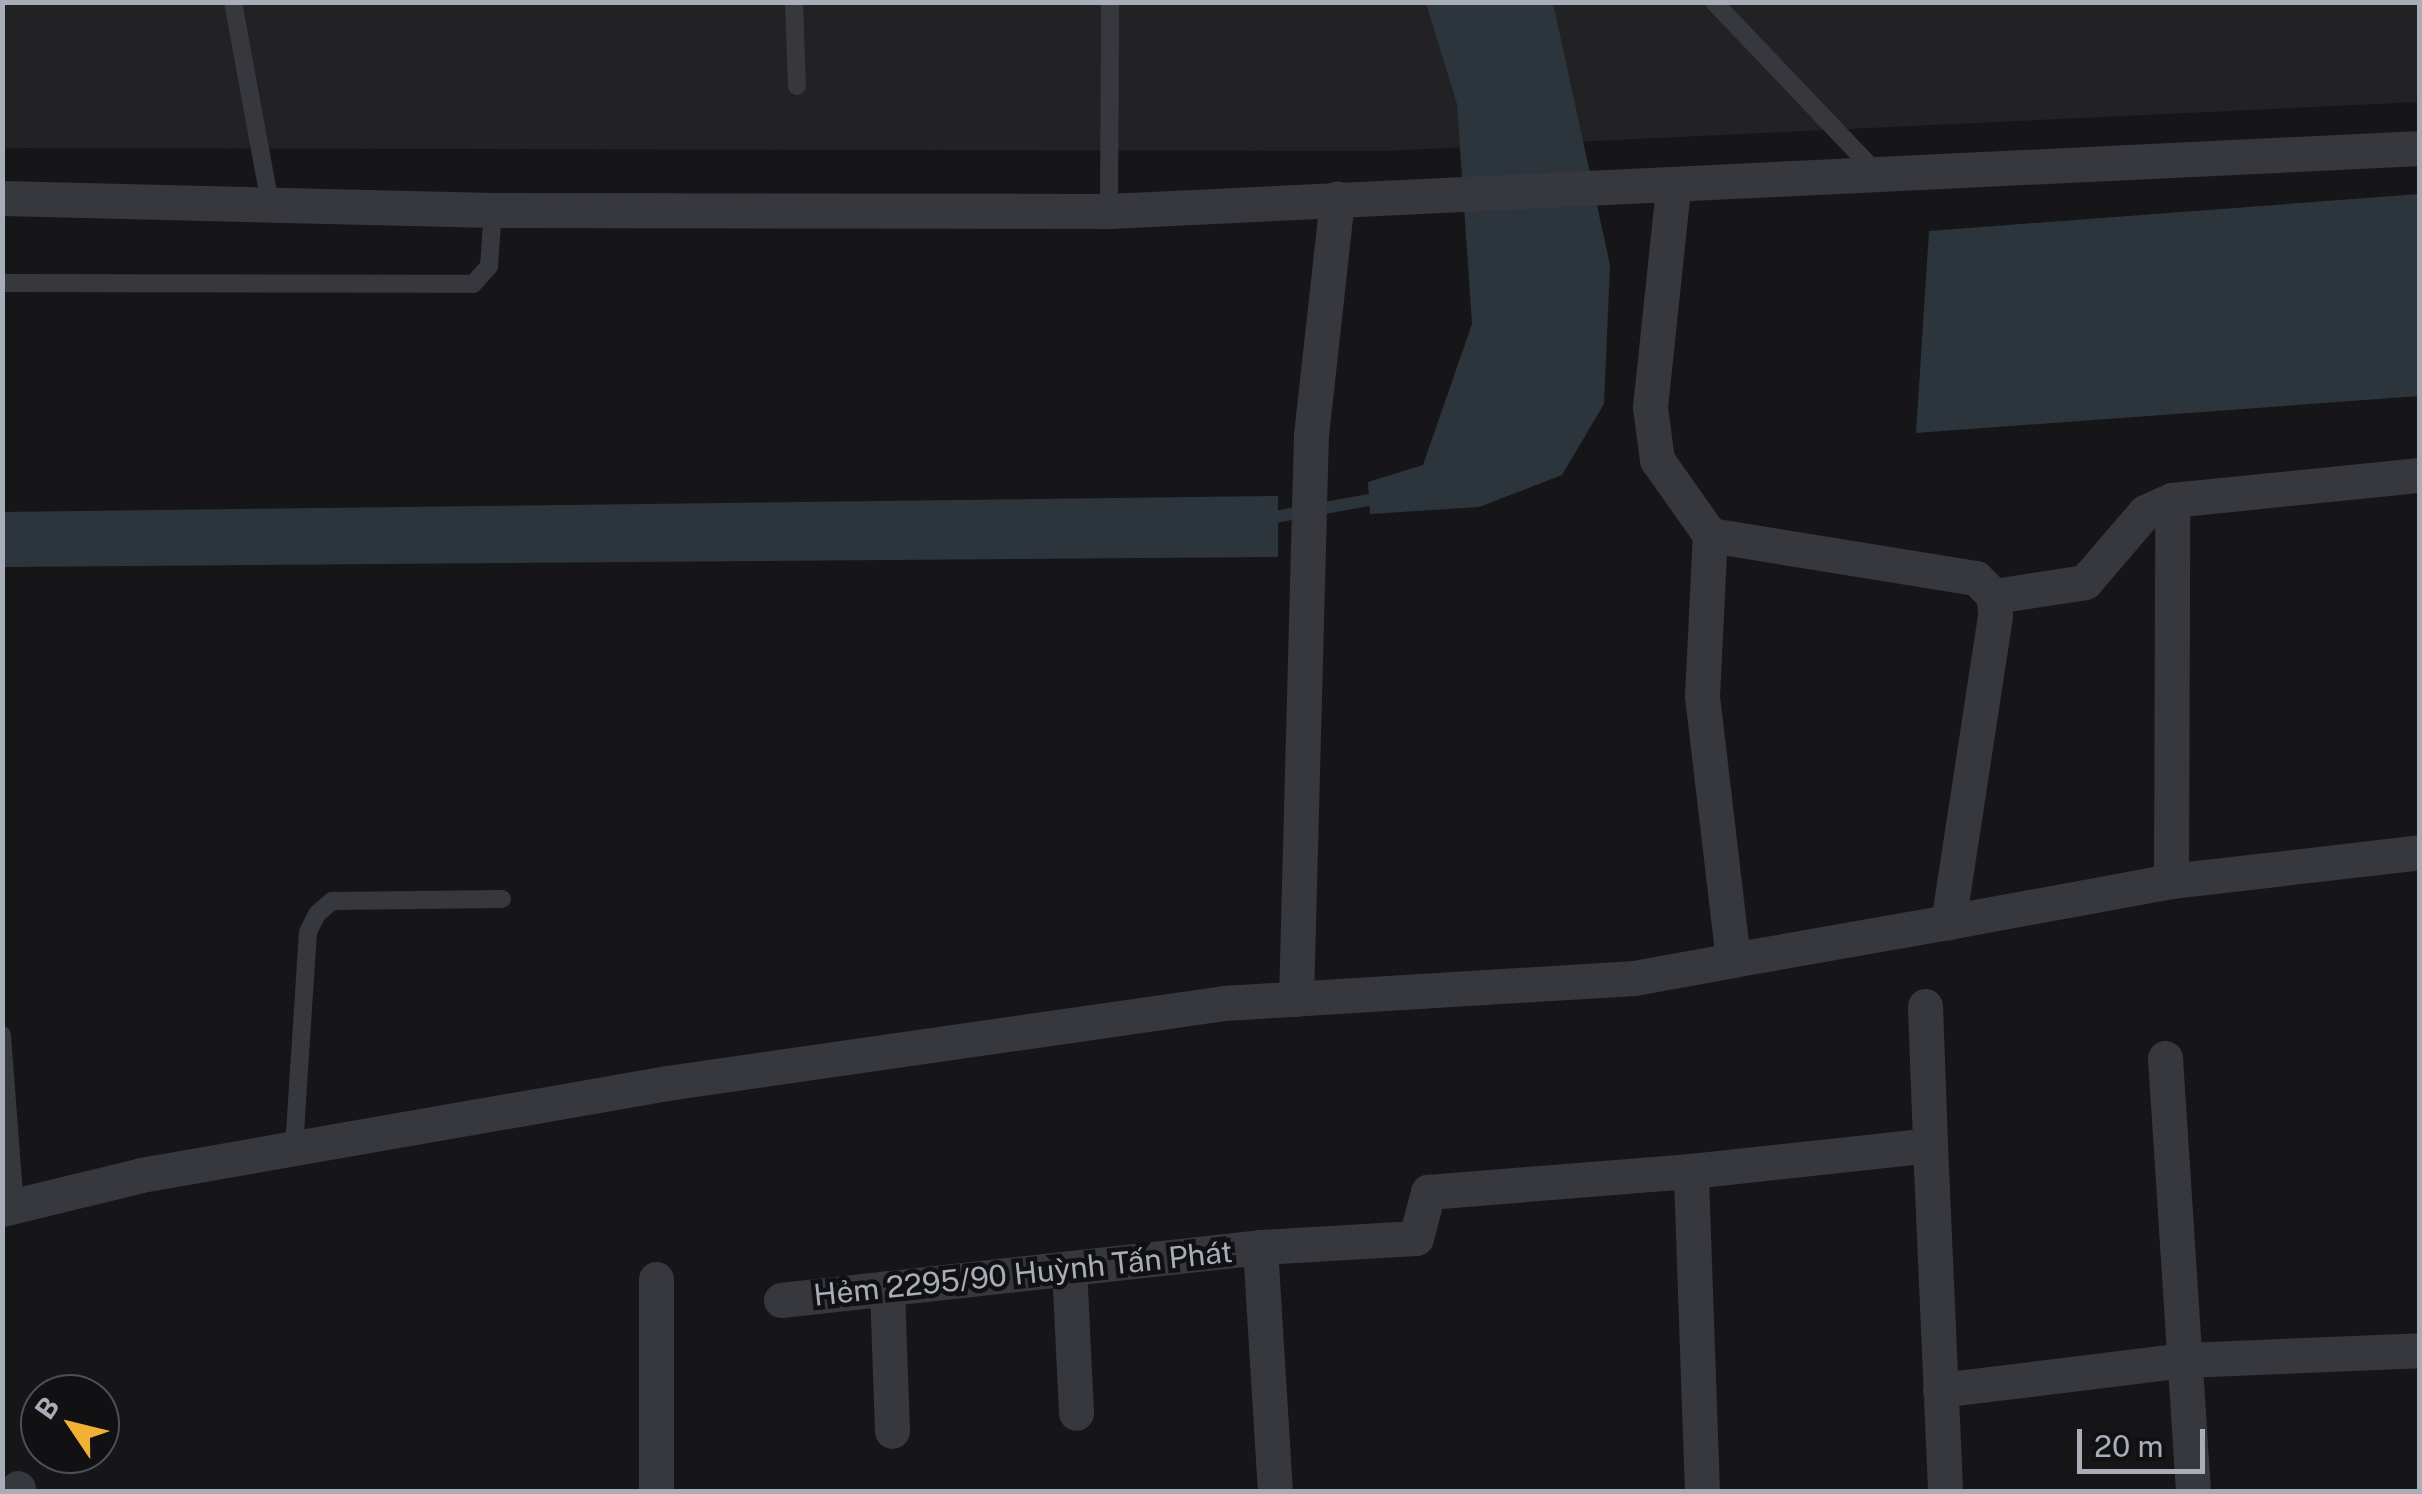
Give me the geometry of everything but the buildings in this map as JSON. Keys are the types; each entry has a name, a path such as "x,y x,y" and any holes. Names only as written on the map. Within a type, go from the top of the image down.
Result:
{"street":[{"path":"2,198 493,210 1109,211 1337,198 1601,192 1884,179 2420,148"},
{"path":"1673,188 1650,406 1657,460 1710,535 1702,696 1732,960"},
{"path":"1296,1000 1312,555 1311,435 1337,198"},
{"path":"1994,596 2085,582 2146,512 2172,500 2420,475"},
{"path":"2171,881 2172,500"},
{"path":"1710,535 1976,578 1994,596"},
{"path":"1948,922 1994,596"},
{"path":"9,1207 294,1148 667,1083 1296,1000 1634,978 2171,881 2420,852"},
{"path":"1925,1006 1945,1492"},
{"path":"2165,1058 2192,1492"},
{"path":"1260,1247 1416,1238 1428,1192 1691,1171 1930,1145"},
{"path":"1691,1171 1702,1492"},
{"name":"Hẻm 2295/90 Huỳnh Tấn Phát","path":"781,1300 1260,1247 1274,1492"},
{"path":"1069,1268 1076,1412"},
{"path":"656,1279 656,1492"},
{"path":"887,1288 892,1430"},
{"path":"1940,1390 2184,1360 2420,1350"}],"lane":[{"path":"233,2 270,203"},
{"path":"794,2 797,86"},
{"path":"1109,211 1110,2"},
{"path":"1714,2 1884,179"},
{"path":"2,283 473,284 489,266 493,210"},
{"path":"294,1148 308,932 317,914 332,901 502,899"},
{"path":"2,1035 9,1207"}],"shaded area":[{"path":"3,3 2419,3 2419,102 1384,151 3,148"},
{"path":"1426,3 1553,3 1610,265 1604,404 1562,475 1479,507 1370,514 1368,482 1423,465 1472,324 1457,104"},
{"path":"2419,194 2419,396 1916,433 1929,231"},
{"path":"1278,496 1278,557 3,567 3,512"}],"waterway":[{"path":"1264,519 1369,500"}]}
